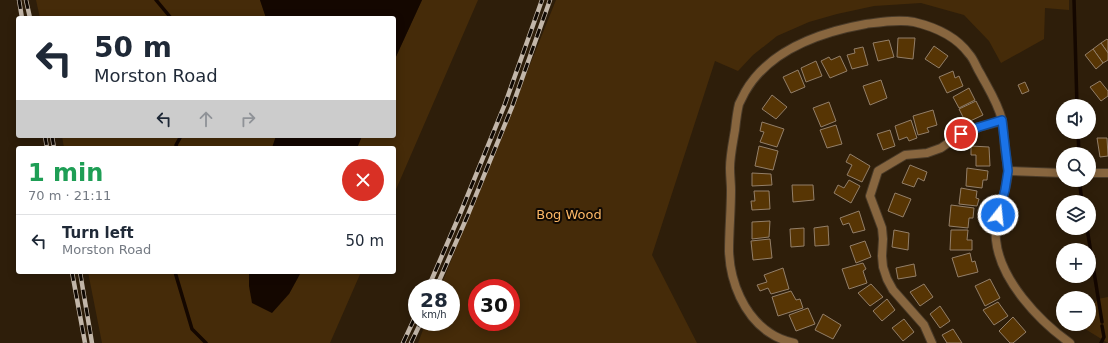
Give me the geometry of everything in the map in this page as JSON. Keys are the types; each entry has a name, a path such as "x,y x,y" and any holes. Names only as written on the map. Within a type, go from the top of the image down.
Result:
{"street":[{"path":"794,343 771,334 755,322 744,306 736,289 732,272 729,253 731,190 729,166 740,103 751,83 765,67 780,55 818,36 878,22 912,21 939,29 969,53 994,100 1002,120 1008,171 1005,190 996,223 996,240 1000,257 1007,274 1028,305 1050,328 1070,343"},
{"path":"932,343 924,325 893,290 887,279 882,261 882,228 870,196 878,172 905,155 927,153 941,148 961,134 1002,120"},
{"path":"1008,171 1056,172"},
{"path":"1096,173 1108,173"}],"green space":[{"path":"36,0 260,0 265,16 40,16"},
{"path":"422,0 478,0 396,189 396,146 358,146 361,138 396,138 396,57"},
{"name":"Bog Wood","path":"556,0 1069,0 1069,10 1045,8 1044,39 1001,63 989,41 964,15 921,3 874,6 809,22 777,36 753,55 738,71 715,61 652,255 697,343 418,343 423,331 460,331 460,279 444,279"},
{"path":"62,138 275,138 273,146 64,146"},
{"path":"88,274 249,274 249,286 289,294 300,274 360,274 330,343 102,343"},
{"path":"1108,297 1108,343 1088,331 1096,331 1096,301 1098,299"}],"shaded area":[{"path":"260,0 422,0 396,57 396,16 265,16"},
{"path":"275,138 361,138 358,146 273,146"},
{"path":"249,274 300,274 289,294 272,313 252,303 249,286"}],"building":[{"path":"898,38 915,38 913,59 897,57"},
{"path":"1107,39 1108,40 1108,53 1101,43"},
{"path":"889,40 894,57 878,61 873,43"},
{"path":"1101,43 1108,53 1108,60 1103,63 1093,49"},
{"path":"934,46 948,56 939,68 925,59"},
{"path":"863,47 868,65 852,69 847,55 855,53 854,49"},
{"path":"1093,49 1103,63 1096,69 1085,55"},
{"path":"840,56 847,71 830,78 821,61 829,57 831,60"},
{"path":"816,61 822,76 806,82 801,68"},
{"path":"798,70 805,87 791,93 783,77"},
{"path":"953,71 955,78 959,76 963,86 947,93 939,77"},
{"path":"881,80 887,98 870,105 863,86"},
{"path":"1100,81 1108,91 1108,96 1101,101 1090,87"},
{"path":"1025,82 1029,91 1022,94 1018,85"},
{"path":"969,88 975,100 959,108 953,97"},
{"path":"772,95 787,107 776,119 762,109"},
{"path":"976,101 983,115 966,123 959,109"},
{"path":"829,102 836,121 821,127 813,108"},
{"path":"933,110 937,125 927,128 929,132 918,135 913,116"},
{"path":"911,120 917,138 909,141 907,137 899,140 895,126"},
{"path":"762,122 784,129 777,147 760,142 764,132 760,131"},
{"path":"836,125 842,144 827,148 820,130"},
{"path":"890,130 895,146 883,150 877,134"},
{"path":"1097,138 1107,138 1108,156 1100,157"},
{"path":"759,146 778,151 773,170 755,166"},
{"path":"971,146 989,147 990,166 976,166 976,155 971,155"},
{"path":"850,154 870,166 862,182 847,175 852,165 846,162"},
{"path":"910,165 927,172 924,181 918,178 914,187 902,183"},
{"path":"967,168 988,171 987,180 983,180 982,188 966,186"},
{"path":"752,173 771,174 772,185 752,186"},
{"path":"849,180 860,186 851,203 834,193 838,185 844,188"},
{"path":"792,185 813,185 814,200 793,202"},
{"path":"961,188 977,191 976,198 979,199 977,206 959,204"},
{"path":"754,191 769,191 770,209 752,210 751,201 755,201"},
{"path":"895,193 911,199 903,217 888,211"},
{"path":"951,205 974,208 973,218 969,218 968,228 949,226"},
{"path":"859,211 865,230 853,233 849,223 843,225 840,218"},
{"path":"770,221 769,237 752,239 752,222"},
{"path":"828,226 829,245 815,246 814,228"},
{"path":"804,228 804,246 791,247 790,229"},
{"path":"894,230 909,233 908,250 892,247"},
{"path":"951,230 968,230 967,240 972,240 972,250 950,250"},
{"path":"770,239 772,258 753,260 751,241"},
{"path":"865,241 871,257 856,263 850,246"},
{"path":"970,253 972,262 975,261 978,272 958,277 952,258"},
{"path":"863,263 866,269 863,271 867,283 849,289 842,269"},
{"path":"914,264 916,276 898,279 896,268"},
{"path":"783,268 789,289 771,294 768,288 760,291 757,285 767,282 764,275"},
{"path":"990,279 1000,298 985,306 975,286"},
{"path":"871,284 883,297 870,306 858,293"},
{"path":"924,284 933,297 920,306 910,292"},
{"path":"791,291 796,300 800,299 803,308 778,316 772,297"},
{"path":"887,299 895,310 882,321 873,311"},
{"path":"998,302 1008,316 994,325 983,310"},
{"path":"940,306 950,321 940,328 930,314"},
{"path":"808,308 815,324 796,331 789,315"},
{"path":"823,314 841,325 833,339 815,330"},
{"path":"1013,317 1026,332 1013,343 1010,343 999,331"},
{"path":"904,319 914,332 903,341 892,328"},
{"path":"953,329 962,343 947,343 942,335"}],"waterway":[{"path":"156,0 169,16"},
{"path":"1074,0 1077,99"},
{"path":"176,146 180,138"},
{"path":"1078,139 1079,147"},
{"path":"1080,187 1081,195"},
{"path":"1088,235 1102,322"},
{"path":"176,274 192,329 206,343"},
{"path":"1101,343 1104,337 1102,326"}],"railway":[{"path":"19,0 22,16"},
{"path":"26,0 30,16"},
{"path":"432,279 505,104 542,0"},
{"path":"440,279 512,107 550,0"},
{"path":"45,138 47,146"},
{"path":"52,138 54,146"},
{"path":"72,274 85,343"},
{"path":"80,274 92,343"},
{"path":"403,343 409,331"},
{"path":"411,343 417,331"}],"route":[{"path":"961,134 1002,120 1008,171 1005,190 998,215"}]}
